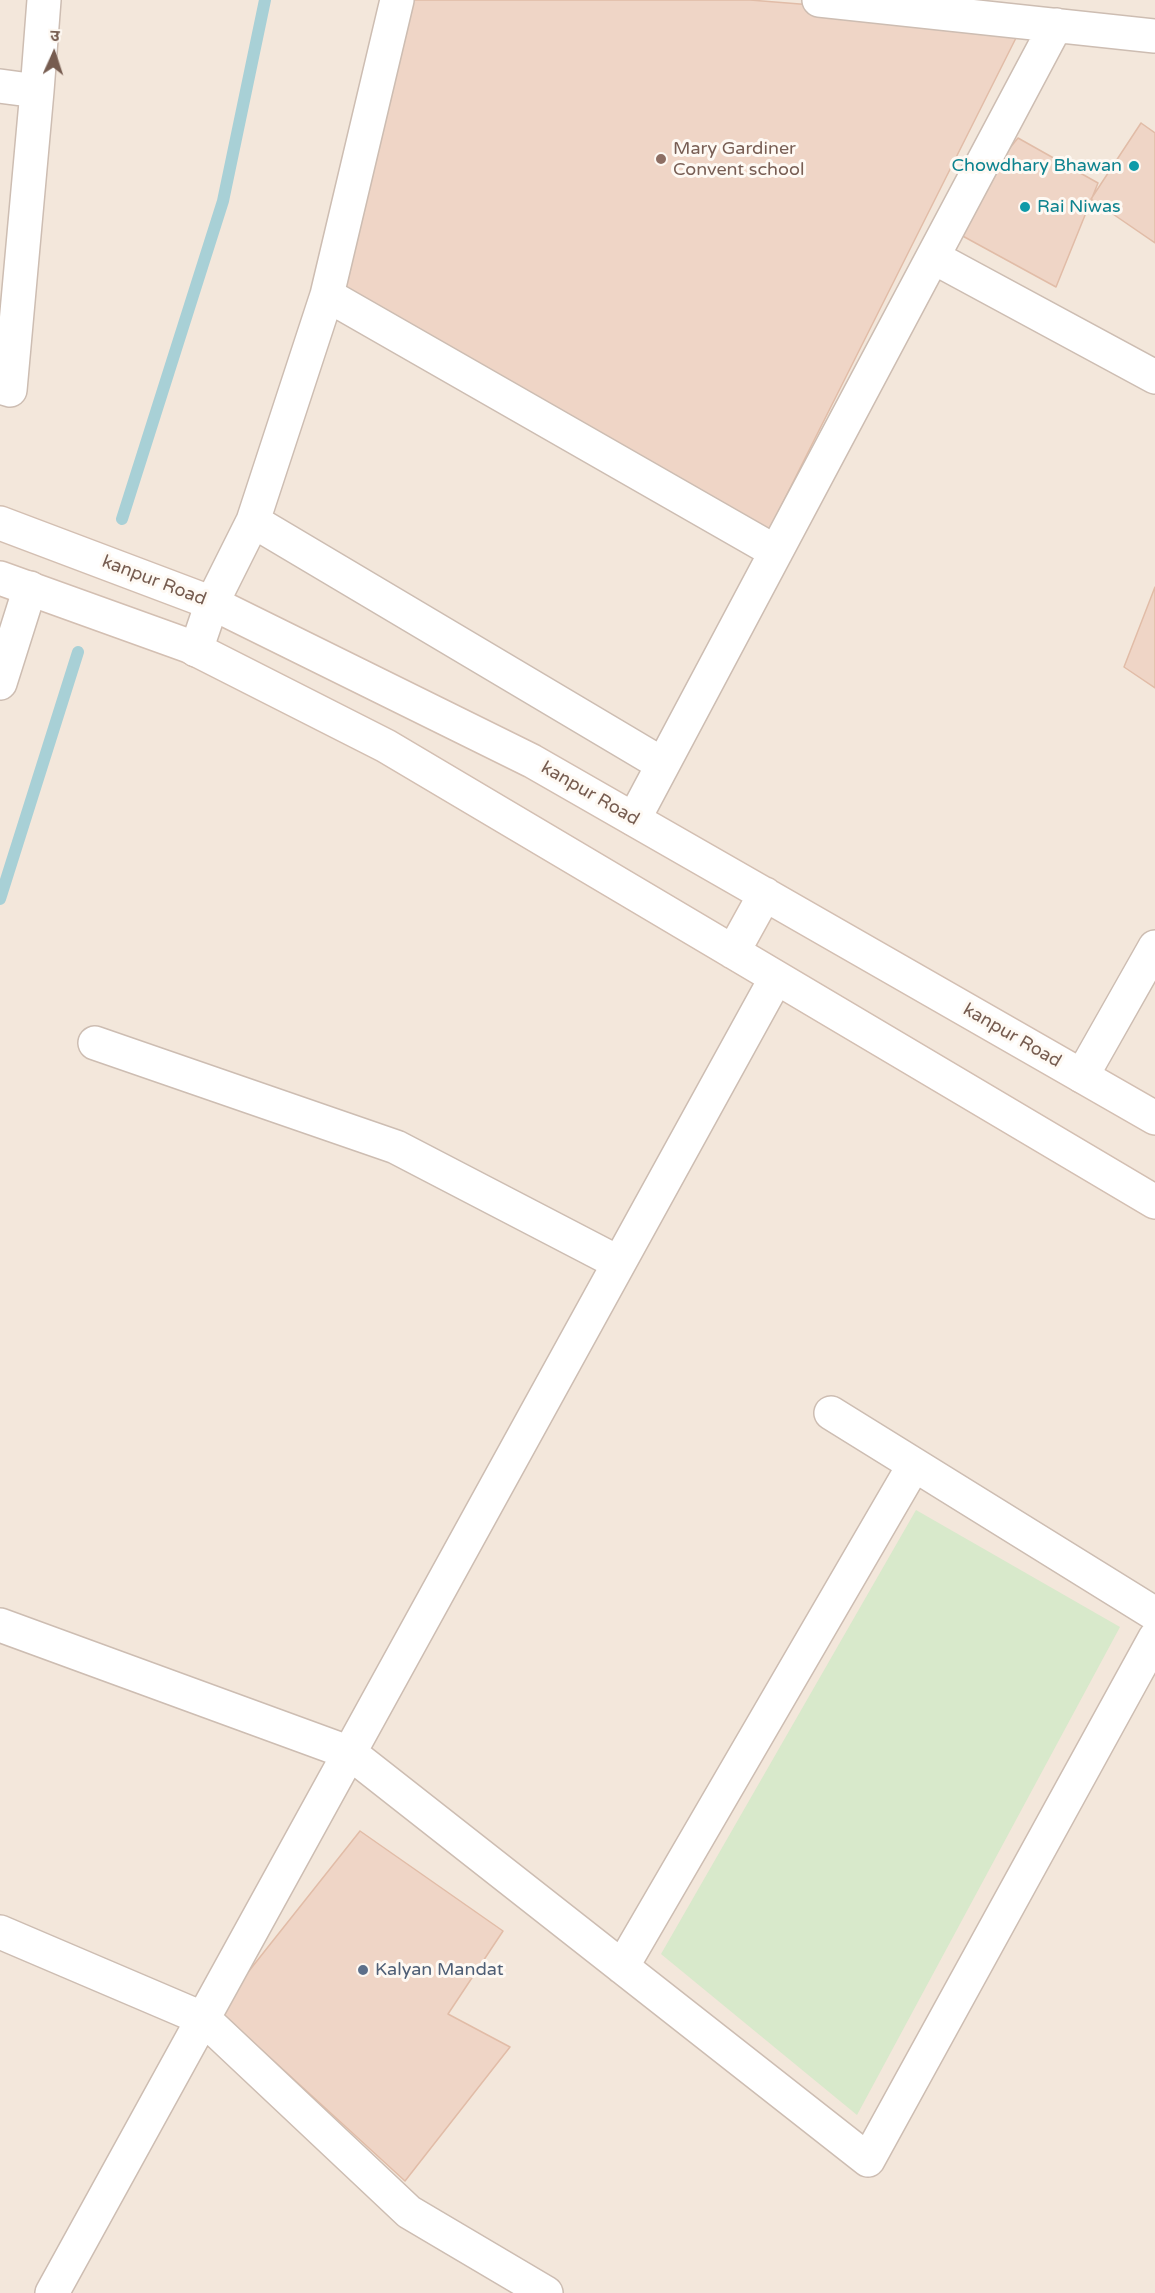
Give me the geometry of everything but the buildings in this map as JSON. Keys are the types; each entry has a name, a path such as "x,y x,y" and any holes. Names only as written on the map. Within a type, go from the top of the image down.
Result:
{"street":[{"path":"0,387 10,390 44,0"},
{"path":"196,650 212,603 252,521 327,296 397,0"},
{"path":"819,0 1155,36"},
{"path":"634,819 1056,26"},
{"path":"0,86 37,90"},
{"path":"933,256 1155,377"},
{"path":"327,296 776,552"},
{"path":"252,521 663,764"},
{"name":"kanpur Road","path":"0,522 212,603 532,761 1155,1118"},
{"path":"0,683 15,583 196,650 386,746 1155,1202"},
{"path":"733,952 765,894"},
{"path":"1082,1076 1155,947"},
{"path":"52,2293 776,978"},
{"path":"95,1043 396,1148 620,1263"},
{"path":"831,1413 1155,1614"},
{"path":"622,1967 914,1465"},
{"path":"0,1625 350,1753 868,2160 1155,1638"},
{"path":"0,1932 204,2019 409,2212 546,2293"}],"shaded area":[{"path":"0,0 1155,0 1155,2293 0,2293"}],"green space":[{"path":"916,1510 1120,1627 857,2115 661,1954"}],"waterway":[{"path":"122,519 223,201 265,0"},
{"path":"0,899 78,652"}],"place":[{"name":"Mary Gardiner Convent school","path":"661,159"},
{"name":"Chowdhary Bhawan","path":"1134,166"},
{"name":"Rai Niwas","path":"1025,207"},
{"name":"Kalyan Mandat","path":"363,1970"}]}
